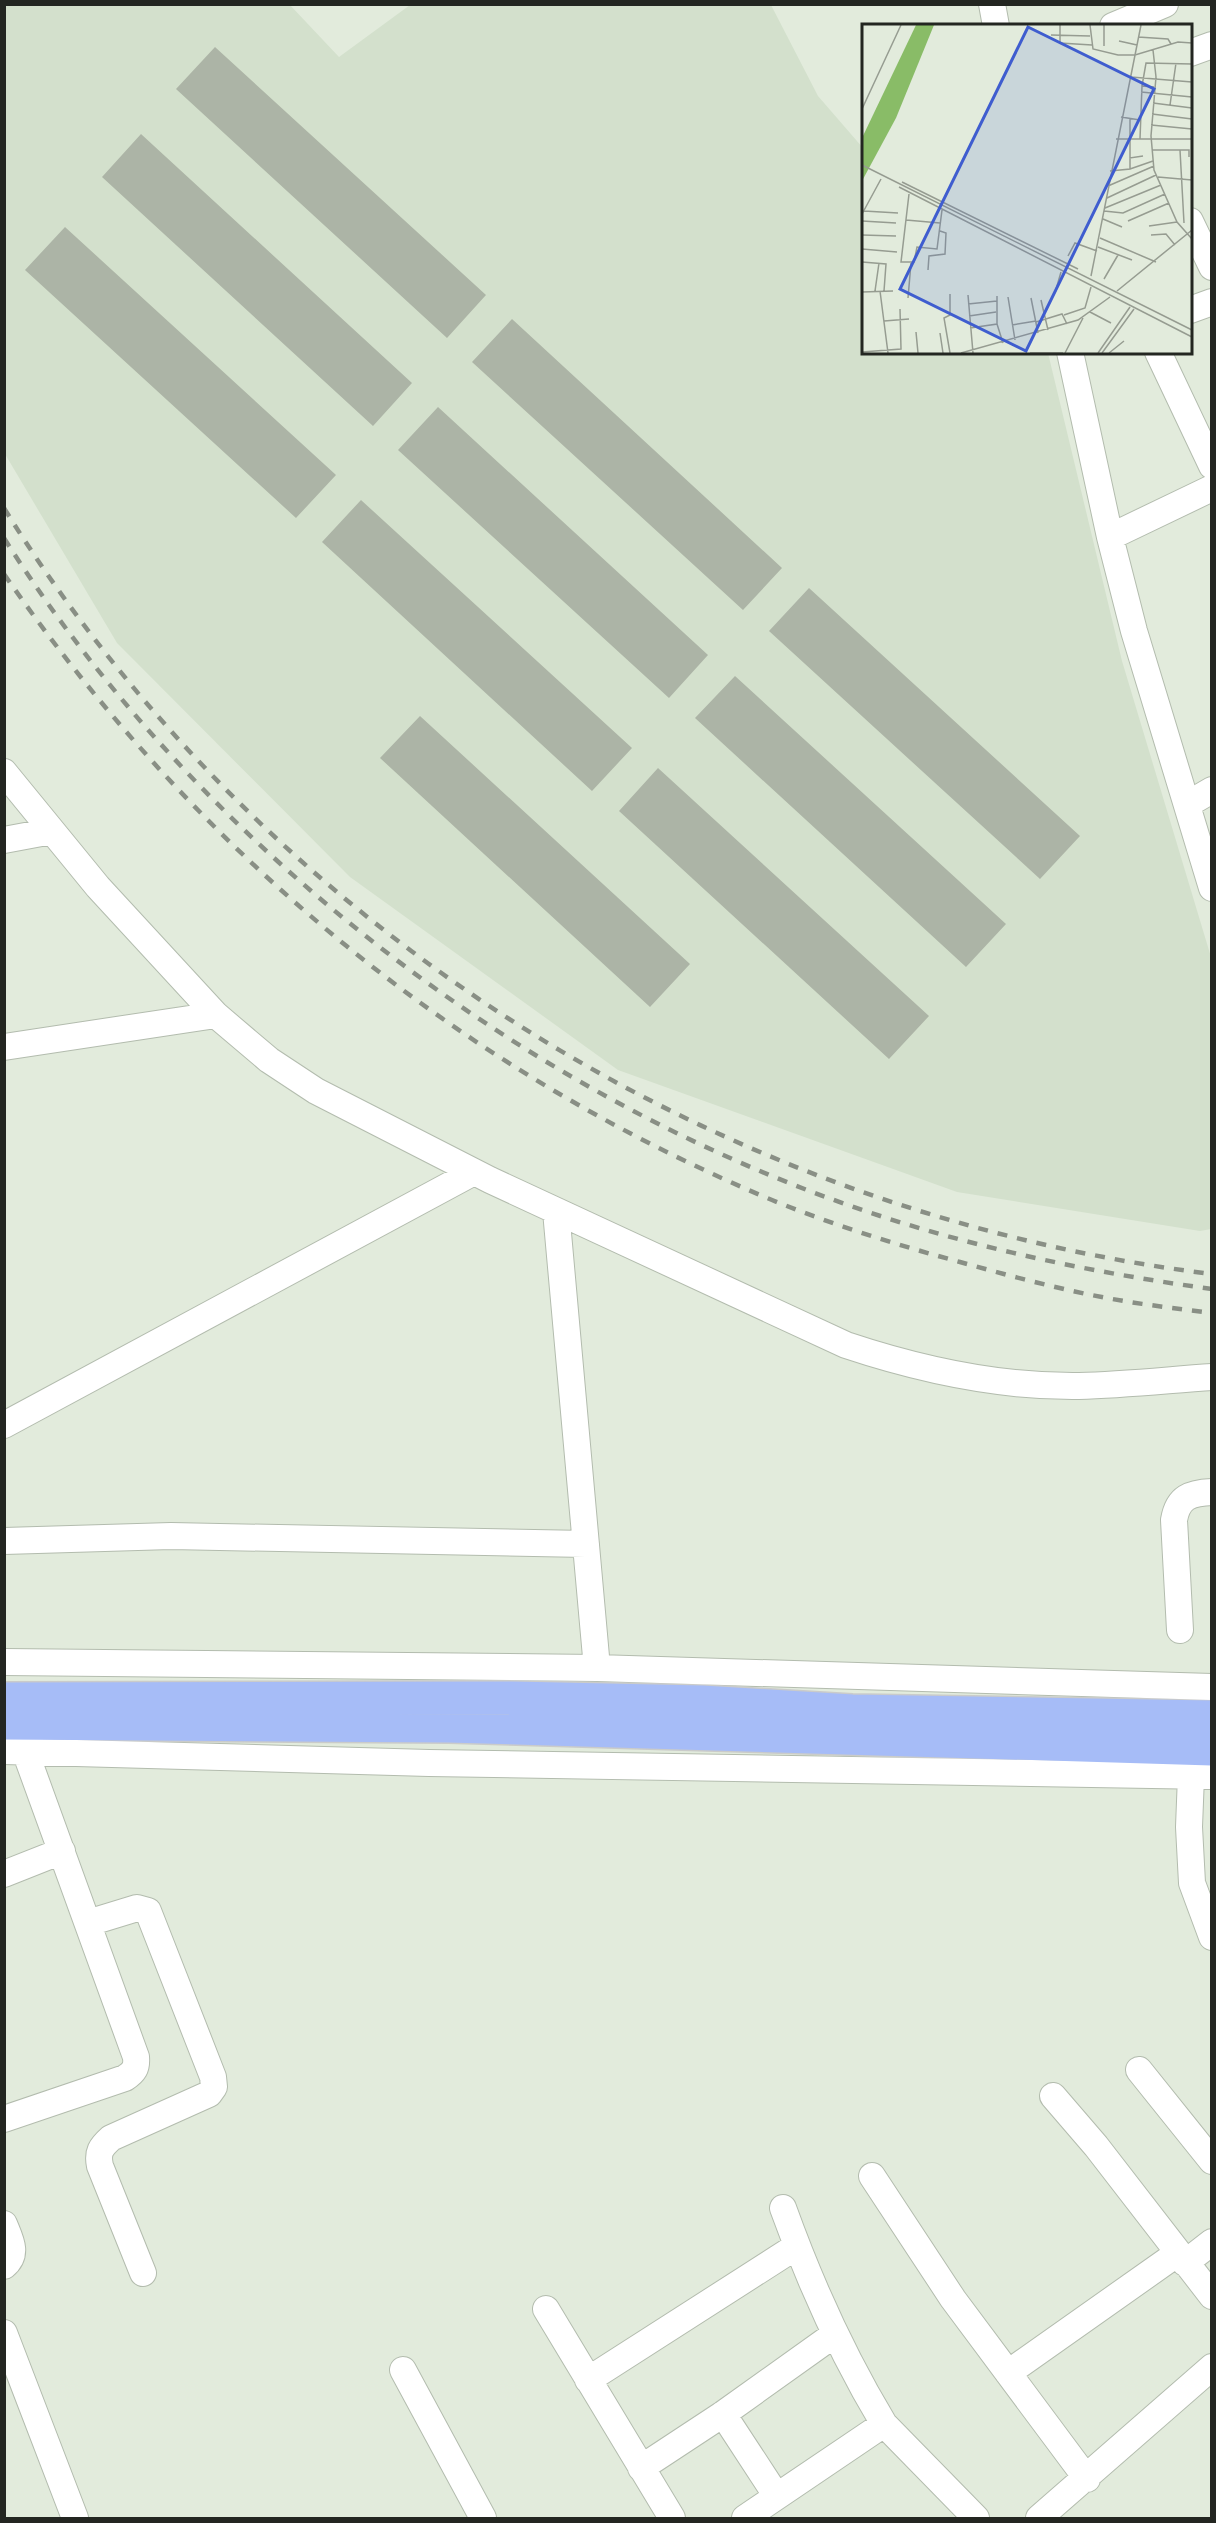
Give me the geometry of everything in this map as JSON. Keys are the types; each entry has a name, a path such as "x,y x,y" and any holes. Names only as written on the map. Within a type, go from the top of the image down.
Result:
{"highway":[{"path":"4,1699 512,1698 702,1702 852,1711 1212,1717"},
{"path":"4,1723 449,1726 1212,1749"}],"street":[{"path":"992,4 996,24"},
{"path":"1111,18 1165,4"},
{"path":"1192,53 1212,45"},
{"path":"1192,223 1212,267"},
{"path":"1192,310 1212,303"},
{"path":"1070,354 1110,537 1134,631 1212,888"},
{"path":"1159,354 1212,466"},
{"path":"1110,537 1212,488"},
{"path":"4,772 98,887 216,1015 269,1060 316,1091 474,1172 846,1346 890,1359 952,1374 1034,1384 1079,1386 1212,1377"},
{"path":"1188,804 1212,790"},
{"path":"4,840 52,831"},
{"path":"4,1047 216,1015"},
{"path":"4,1425 474,1172"},
{"path":"556,1211 597,1668"},
{"path":"1180,1630 1174,1520 1177,1506 1185,1498 1199,1493 1212,1492"},
{"path":"4,1541 171,1536 586,1544"},
{"path":"4,1662 597,1668 1212,1687"},
{"path":"4,2119 124,2078 137,2066 136,2057 62,1851 15,1751 429,1764 1201,1776 1189,1827 1192,1883 1212,1937"},
{"path":"4,1874 62,1851"},
{"path":"88,1923 137,1908 147,1911 213,2077 214,2087 209,2094 111,2138 101,2146 97,2155 143,2273"},
{"path":"1139,2070 1212,2162"},
{"path":"1053,2096 1096,2146 1212,2296"},
{"path":"872,2176 953,2299 1087,2479"},
{"path":"783,2208 835,2334 860,2384 884,2424 976,2518"},
{"path":"4,2224 13,2252 11,2260 4,2266"},
{"path":"1008,2373 1182,2258 1212,2242"},
{"path":"588,2380 797,2246"},
{"path":"546,2309 672,2518"},
{"path":"4,2333 75,2518"},
{"path":"641,2468 723,2414 835,2334"},
{"path":"1039,2518 1087,2479 1212,2367"},
{"path":"403,2370 483,2518"},
{"path":"723,2414 776,2495"},
{"path":"745,2518 884,2424"}],"shaded area":[{"path":"4,5 290,5 339,57 410,5 771,5 818,96 862,147 862,354 1048,354 1122,661 1211,957 1211,1229 1200,1231 957,1192 618,1070 350,877 117,643 5,454"}],"building":[{"path":"215,47 486,295 447,338 176,89"},
{"path":"141,134 412,383 373,426 102,177"},
{"path":"65,227 336,475 296,518 25,270"},
{"path":"512,319 782,568 743,610 472,362"},
{"path":"438,407 708,655 669,698 398,450"},
{"path":"361,500 632,748 592,791 322,542"},
{"path":"809,588 1080,836 1040,879 769,631"},
{"path":"735,676 1006,924 966,967 695,718"},
{"path":"420,716 690,964 650,1007 380,758"},
{"path":"658,768 929,1016 889,1059 619,811"}],"railway":[{"path":"4,508 111,660 234,797 371,920 521,1027 682,1117 852,1188 1030,1241 1212,1274"},
{"path":"4,538 86,655 180,765 284,867 397,960 517,1044 644,1117 775,1177 909,1225 984,1246 1059,1263 1212,1289"},
{"path":"4,574 80,676 162,772 249,861 343,943 442,1018 546,1086 656,1147 772,1200 842,1226 889,1242 1062,1289 1135,1303 1212,1313"}]}
